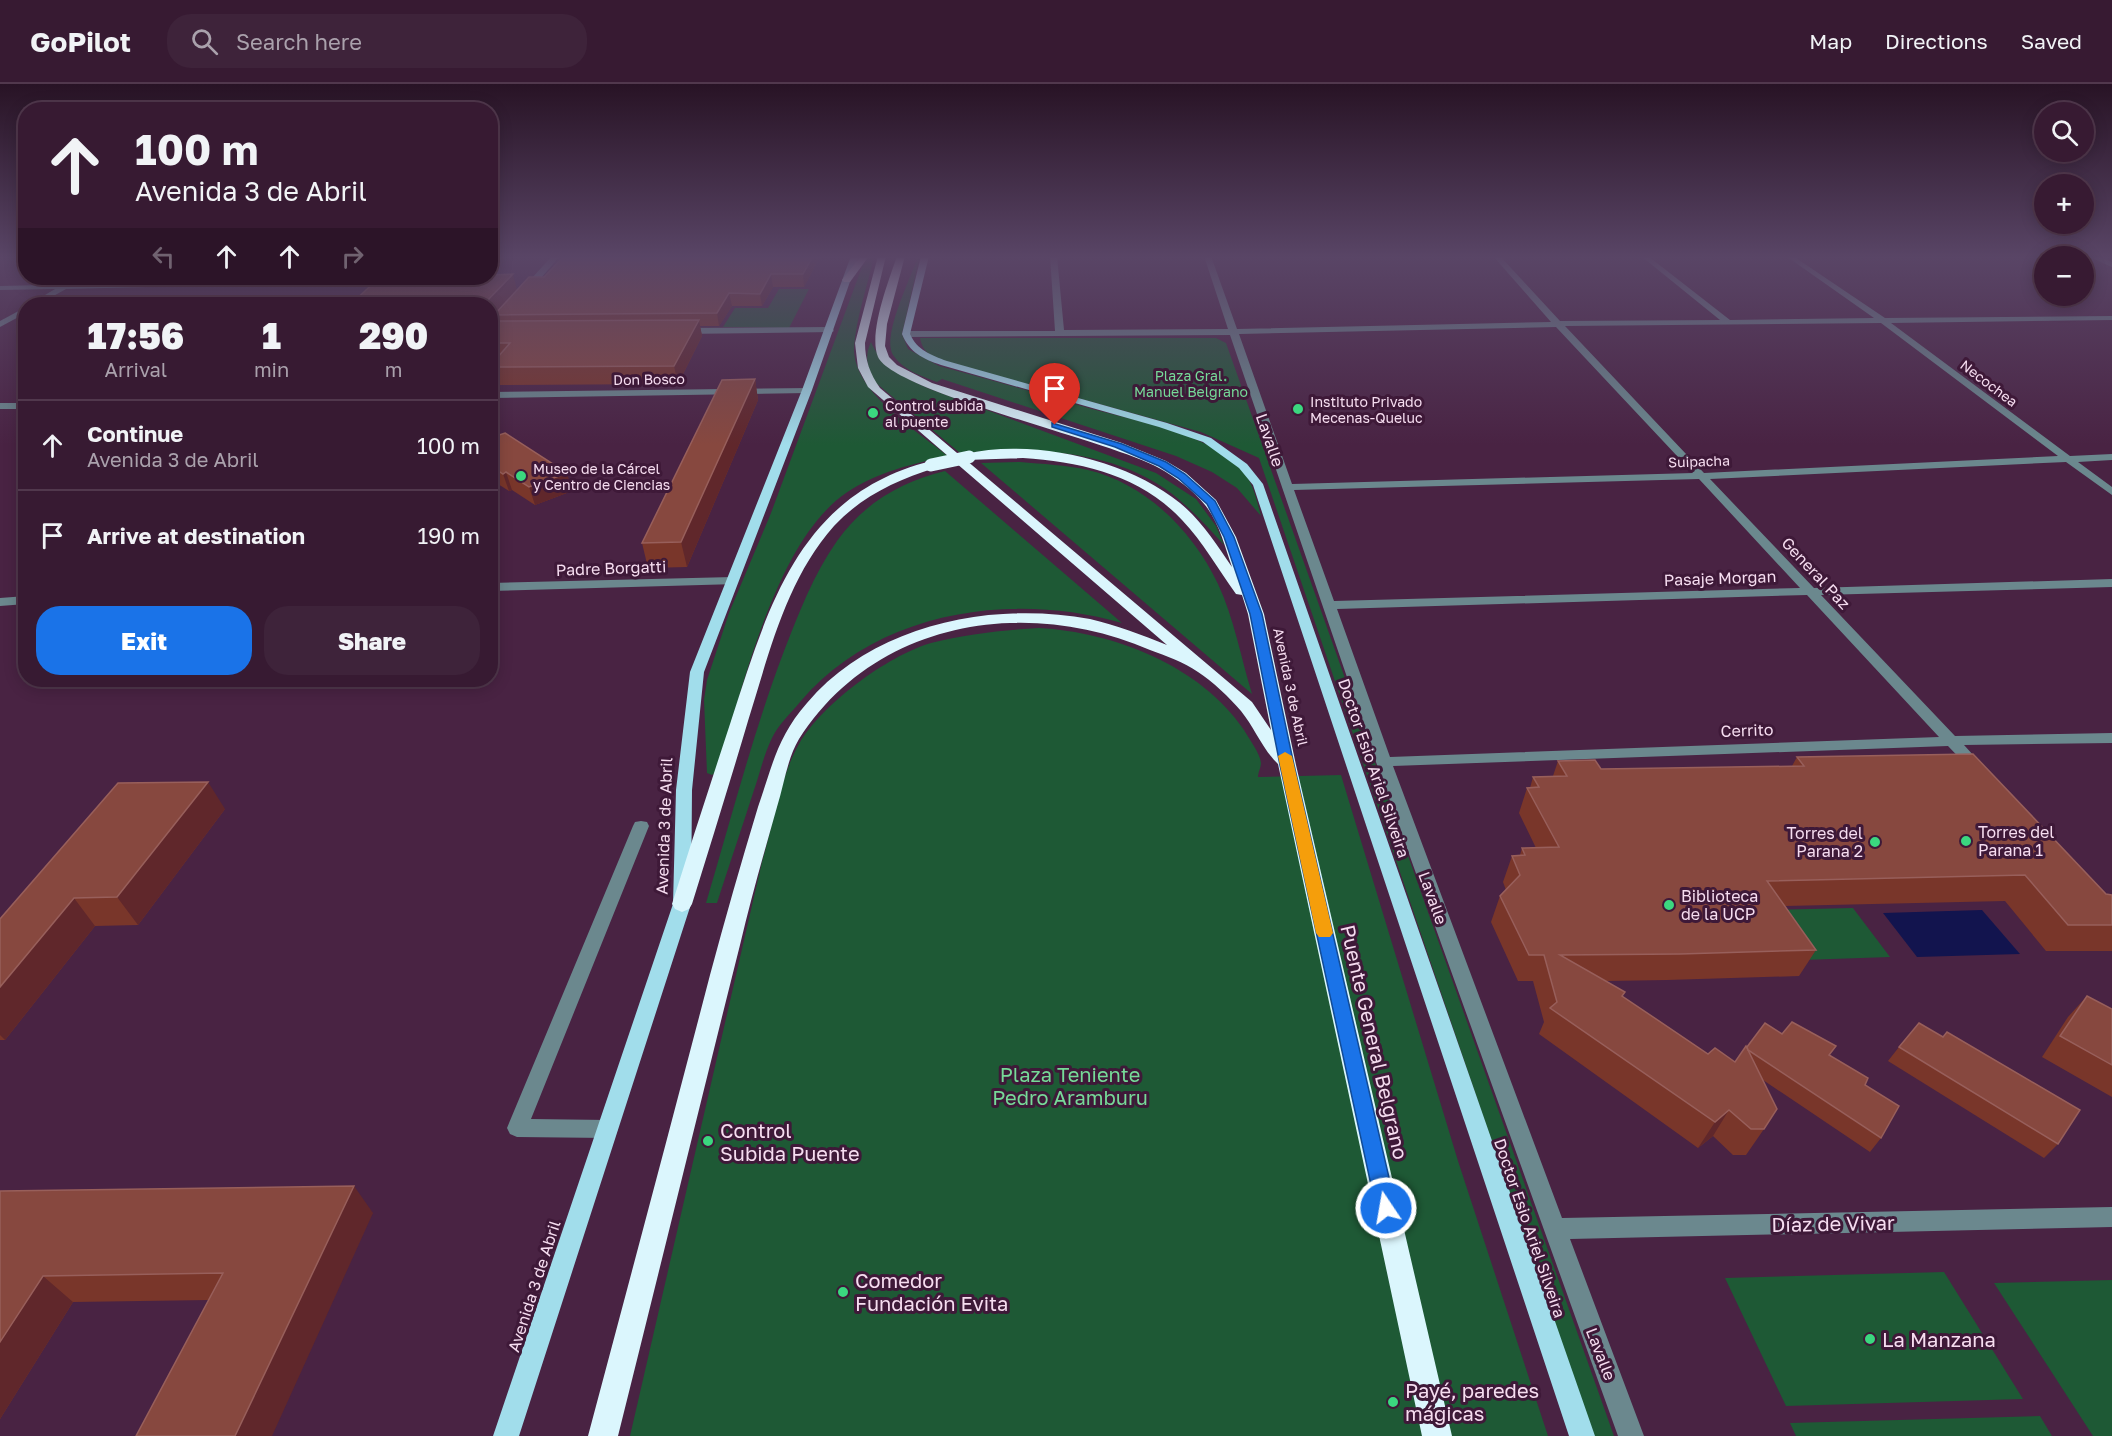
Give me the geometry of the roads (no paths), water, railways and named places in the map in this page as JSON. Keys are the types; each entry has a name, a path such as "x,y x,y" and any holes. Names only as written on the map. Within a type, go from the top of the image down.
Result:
{"highway":[{"name":"Avenida 3 de Abril","path":"866,319 859,355 863,371 876,390 1246,706 1288,770"},
{"name":"Avenida 3 de Abril","path":"884,319 879,346 884,358 904,374 928,385 1118,446 1162,464 1197,488 1211,503 1229,537 1256,614 1288,770"},
{"path":"682,904 770,625 786,587 814,541 847,506 873,487 891,478 931,465 969,457 1002,455 1065,458 1107,468 1145,484 1175,506 1209,543 1256,614"},
{"path":"603,1436 751,860 777,767 802,721 834,686 879,651 932,630 991,620 1040,617 1091,624 1146,642 1203,668"},
{"name":"Puente General Belgrano","path":"1288,770 1437,1436"}],"main road":[{"name":"Avenida 3 de Abril","path":"506,1436 682,904 684,790 697,672 834,319"},
{"path":"906,334 910,319"},
{"name":"Doctor Esio Ariel Silveira","path":"906,334 910,345 915,350 944,363 1163,425 1207,440 1243,466 1258,484 1582,1436"}],"street":[{"path":"1059,319 1060,334"},
{"name":"Lavalle","path":"1228,319 1384,762 1631,1436"},
{"name":"General Paz","path":"1553,319 1983,775"},
{"path":"1724,319 1729,323"},
{"path":"906,334 1232,332 1557,324 1986,319"},
{"name":"Necochea","path":"1882,320 2112,492"},
{"path":"666,332 830,330"},
{"name":"Don Bosco","path":"498,395 807,390"},
{"path":"0,406 18,406"},
{"name":"Suipacha","path":"1287,487 1703,476 2112,456"},
{"name":"Padre Borgatti","path":"498,587 732,581"},
{"name":"Pasaje Morgan","path":"1328,605 2112,583"},
{"path":"0,602 18,601"},
{"name":"Cerrito","path":"1384,762 1951,741 2112,738"},
{"path":"608,1130 517,1128 641,826"},
{"name":"Díaz de Vivar","path":"1554,1229 2112,1217"}],"place":[{"name":"Instituto Privado Mecenas-Queluc","path":"1298,409"},
{"name":"Control subida al puente","path":"873,413"},
{"name":"Museo de la Cárcel y Centro de Ciencias","path":"521,476"},
{"name":"Torres del Parana 1","path":"1966,841"},
{"name":"Torres del Parana 2","path":"1875,842"},
{"name":"Biblioteca de la UCP","path":"1669,905"},
{"name":"Control Subida Puente","path":"708,1141"},
{"name":"Comedor Fundación Evita","path":"843,1292"},
{"name":"La Manzana","path":"1870,1339"},
{"name":"Payé, paredes mágicas","path":"1393,1402"}],"park label":[{"name":"Plaza Gral. Manuel Belgrano","path":"1191,384"},
{"name":"Plaza Teniente Pedro Aramburu","path":"1070,1086"}]}
